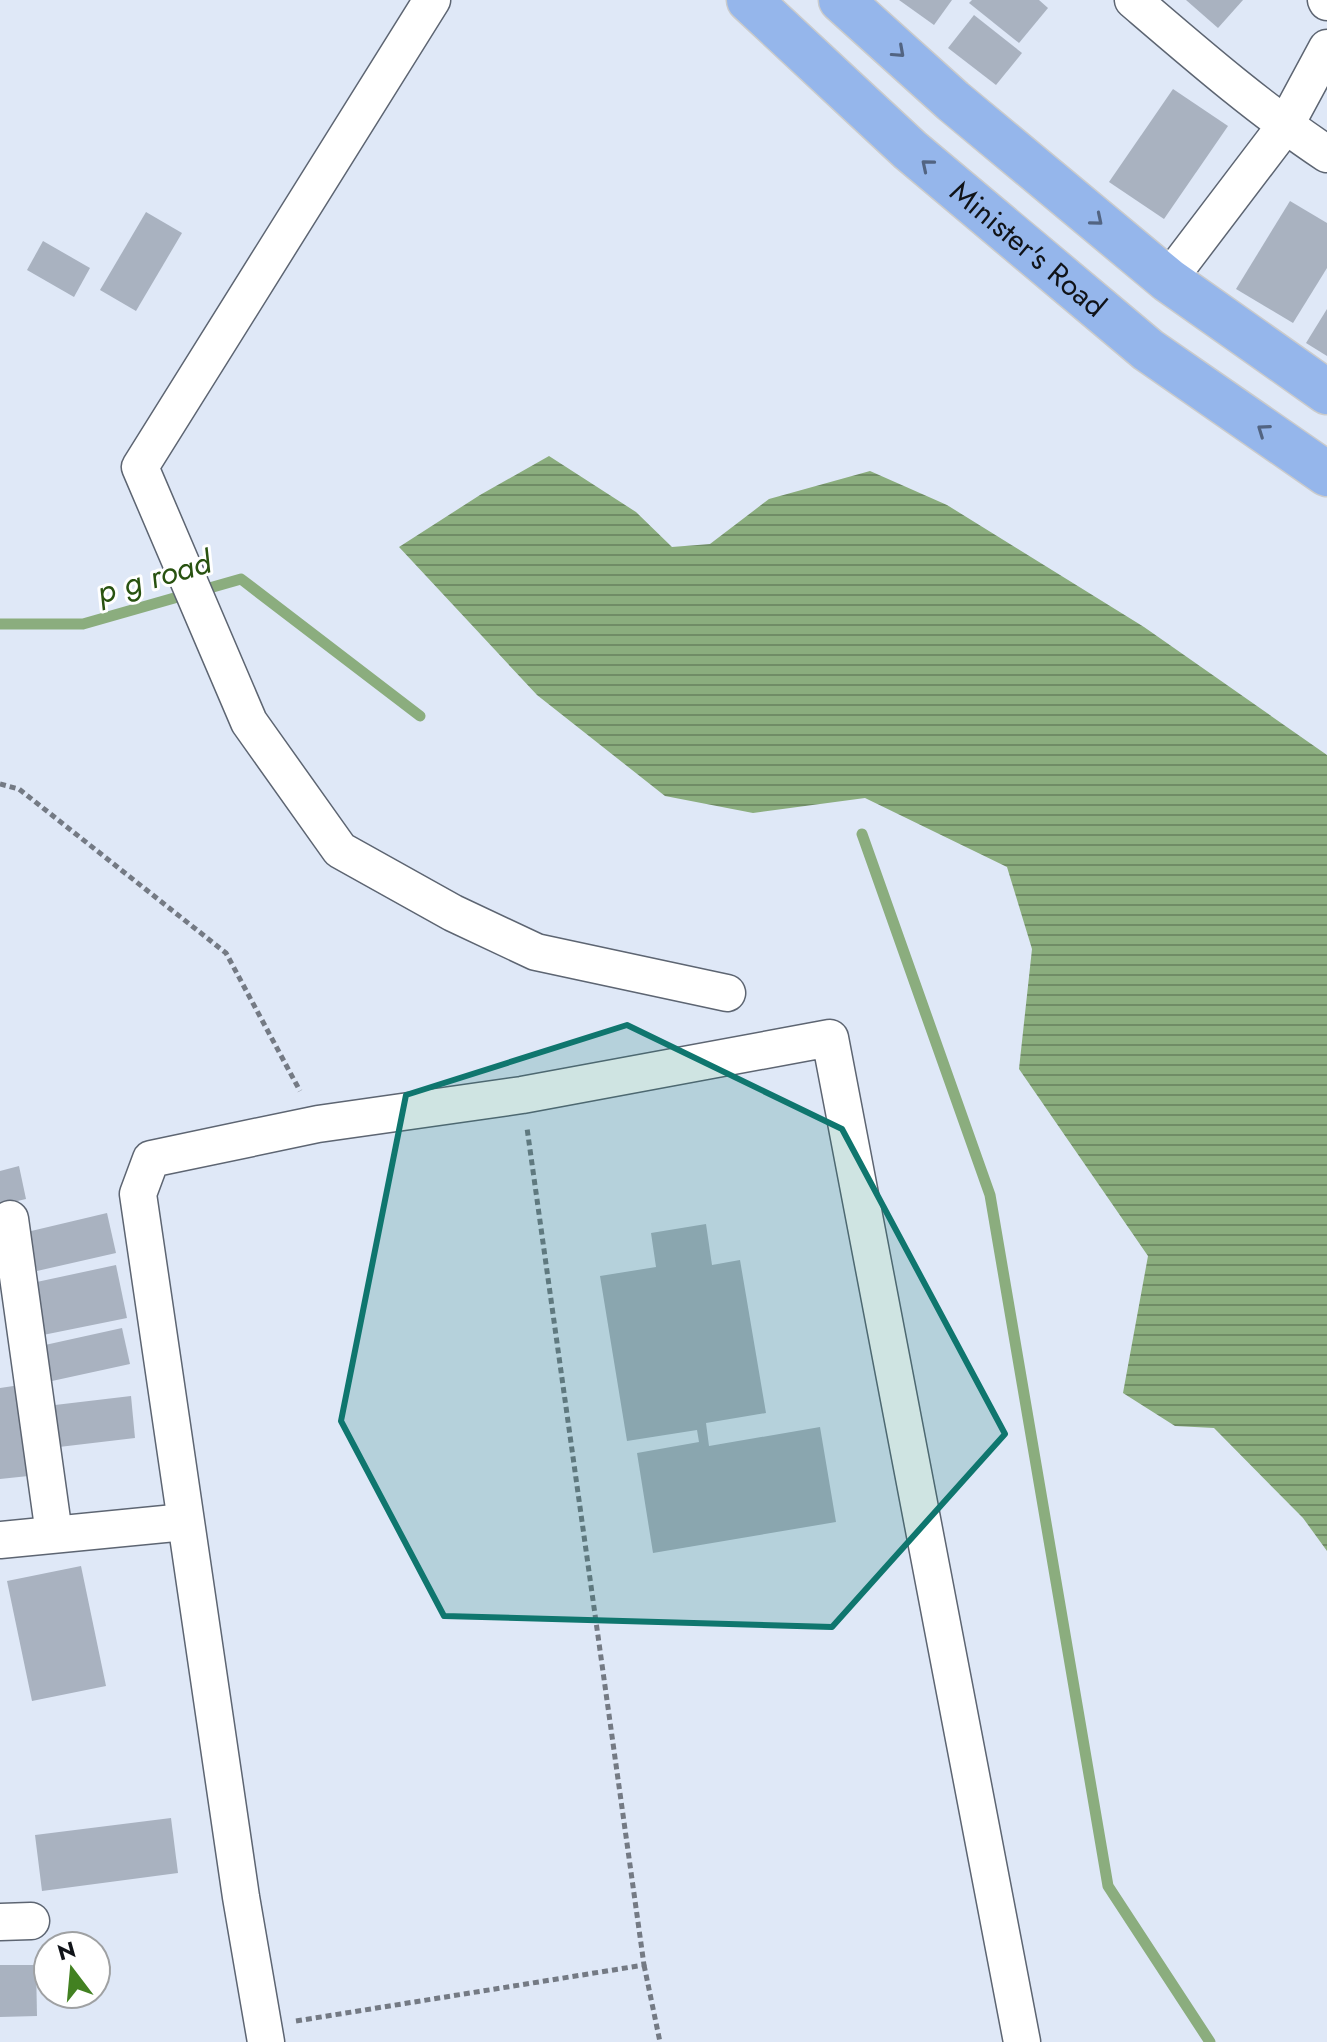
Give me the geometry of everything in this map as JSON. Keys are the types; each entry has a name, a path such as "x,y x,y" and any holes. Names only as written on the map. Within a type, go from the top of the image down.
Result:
{"main road":[{"name":"Minister's Road","path":"749,0 910,150 1148,350 1327,474"},
{"path":"841,0 953,101 1168,280 1327,392"}],"street":[{"path":"432,0 140,467 249,722 340,850 453,913 536,952 727,993"},
{"path":"1133,0 1203,61 1285,126 1327,154"},
{"path":"1168,280 1285,126 1327,48"},
{"path":"264,2034 241,1897 217,1718 174,1523 138,1194 151,1159 318,1124 522,1095 830,1038 1022,2042"},
{"path":"10,1219 54,1534"},
{"path":"0,1540 174,1523"}],"path":[{"path":"0,784 19,789 226,953 318,1124"},
{"path":"522,1095 644,1965 660,2042"},
{"path":"264,2034 644,1965"}],"highlighted area":[{"path":"627,1025 842,1129 1005,1434 832,1627 444,1616 341,1421 406,1095"}],"shaded area":[{"path":"549,456 636,512 672,547 710,544 769,499 870,471 947,505 1144,627 1327,755 1327,1551 1303,1518 1214,1428 1175,1426 1123,1393 1148,1256 1019,1069 1032,949 1007,867 865,798 753,813 665,796 537,695 399,547 480,495"}],"building":[{"path":"899,0 952,0 934,25"},
{"path":"972,0 1039,0 1048,8 1019,43 969,3"},
{"path":"1186,0 1243,0 1218,28"},
{"path":"974,15 1022,53 996,85 948,48"},
{"path":"1173,89 1228,126 1164,219 1109,182"},
{"path":"1290,201 1327,223 1327,268 1293,323 1236,289"},
{"path":"146,212 182,233 136,311 100,290"},
{"path":"43,241 90,268 74,297 27,270"},
{"path":"1327,309 1327,356 1306,343"},
{"path":"19,1166 26,1199 0,1205 0,1171"},
{"path":"107,1213 116,1253 37,1271 27,1232"},
{"path":"706,1224 712,1265 740,1260 766,1413 706,1423 709,1446 820,1427 836,1522 653,1553 637,1453 699,1442 697,1430 627,1441 600,1276 656,1267 651,1233"},
{"path":"116,1265 127,1318 43,1335 32,1283"},
{"path":"122,1328 130,1364 52,1381 45,1345"},
{"path":"27,1384 38,1475 0,1479 0,1388"},
{"path":"131,1396 135,1438 59,1447 55,1405"},
{"path":"81,1566 106,1686 32,1701 7,1581"},
{"path":"171,1818 178,1873 42,1891 35,1835"},
{"path":"0,1965 32,1965 32,2010 37,2010 37,2016 0,2017"}],"waterway":[{"name":"p g road","path":"0,624 83,624 241,579 420,716"},
{"path":"862,834 990,1195 1108,1886 1210,2042"}]}
